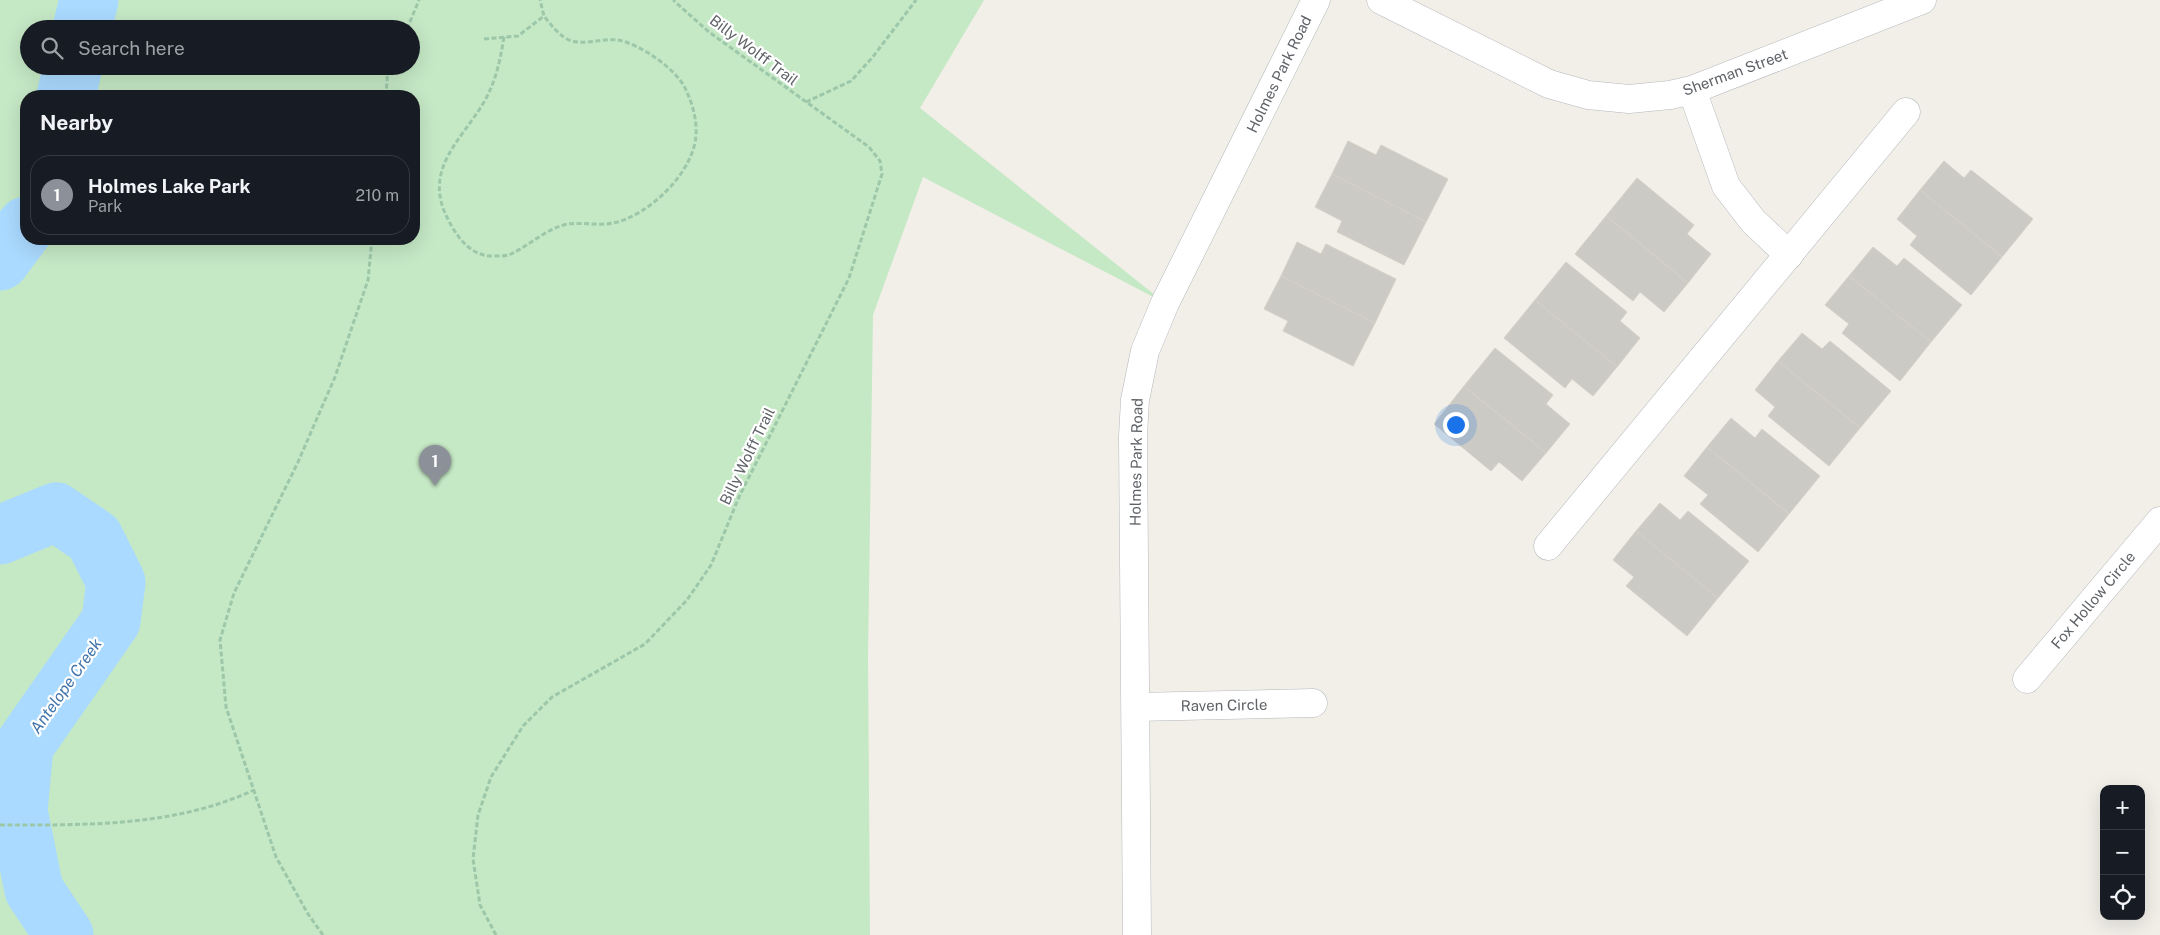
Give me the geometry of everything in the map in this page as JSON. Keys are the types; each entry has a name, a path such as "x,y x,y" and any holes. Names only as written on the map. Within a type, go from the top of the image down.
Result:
{"street":[{"name":"Holmes Park Road","path":"1137,935 1133,436 1135,400 1146,351 1165,303 1316,0"},
{"name":"Sherman Street","path":"1381,0 1549,84 1588,95 1629,99 1670,95 1692,90 1922,0"},
{"path":"1692,90 1726,186 1753,221 1789,255"},
{"path":"1548,546 1906,112"},
{"name":"Fox Hollow Circle","path":"2027,679 2160,521"},
{"name":"Raven Circle","path":"1136,707 1313,703"}],"path":[{"path":"411,20 420,0"},
{"path":"504,38 498,71 484,102 458,138 444,164 438,186 445,212 459,239 476,252 490,256 509,255 566,224 613,223 632,217 656,201 679,176 693,151 696,135 695,116 686,89 673,71 634,45 616,40 572,41 555,30 544,16 540,0"},
{"name":"Billy Wolff Trail","path":"496,935 480,905 473,859 478,815 491,778 523,726 552,697 645,644 688,600 711,565 738,497 849,278 882,174 880,161 868,147 709,32 673,0"},
{"path":"806,102 851,81 872,58 916,0"},
{"path":"484,39 518,36 544,16"},
{"path":"386,90 387,75"},
{"path":"322,935 276,857 226,707 220,640 234,593 298,462 335,377 368,280 371,245"},
{"path":"0,825 70,825 155,820 230,801 254,790"}],"green space":[{"path":"0,0 984,0 920,108 1165,303 923,177 873,315 868,657 870,935 0,935"}],"building":[{"path":"1348,141 1376,155 1381,145 1448,179 1426,222 1332,174"},
{"path":"1944,161 1964,178 1971,170 2033,219 2002,257 1920,190"},
{"path":"1332,174 1426,222 1404,265 1337,232 1342,221 1315,207"},
{"path":"1637,178 1694,225 1687,234 1711,254 1688,283 1606,216"},
{"path":"1920,190 2002,257 1971,295 1910,245 1917,236 1897,219"},
{"path":"1606,216 1688,283 1664,312 1640,292 1633,301 1575,254"},
{"path":"1297,242 1321,254 1326,244 1396,279 1375,323 1281,276"},
{"path":"1873,247 1897,266 1904,258 1962,305 1931,342 1849,276"},
{"path":"1566,262 1627,312 1620,321 1640,338 1617,367 1535,300"},
{"path":"1281,276 1375,323 1353,366 1283,331 1288,321 1264,309"},
{"path":"1849,276 1931,342 1900,381 1842,333 1849,324 1825,305"},
{"path":"1535,300 1617,367 1593,396 1572,379 1565,388 1504,338"},
{"path":"1802,333 1822,349 1830,341 1891,391 1860,428 1778,361"},
{"path":"1495,348 1553,395 1546,404 1570,424 1546,453 1464,386"},
{"path":"1778,361 1860,428 1829,466 1768,416 1775,407 1755,390"},
{"path":"1464,386 1546,453 1522,481 1499,462 1491,471 1434,424"},
{"path":"1731,418 1755,438 1762,429 1820,476 1789,514 1707,447"},
{"path":"1707,447 1789,514 1758,552 1700,504 1708,495 1684,476"},
{"path":"1660,503 1680,520 1688,511 1749,561 1718,598 1636,531"},
{"path":"1636,531 1718,598 1687,636 1626,586 1634,577 1613,560"}],"waterway":[{"name":"Antelope Creek","path":"84,20 89,0"},
{"name":"Antelope Creek","path":"67,90 71,75"},
{"name":"Antelope Creek","path":"0,261 20,234"},
{"name":"Antelope Creek","path":"0,535 56,512 94,538 116,582 111,621 24,746 18,811 34,890 64,935"}],"place":[{"name":"Holmes Lake Park","path":"435,486"}]}
